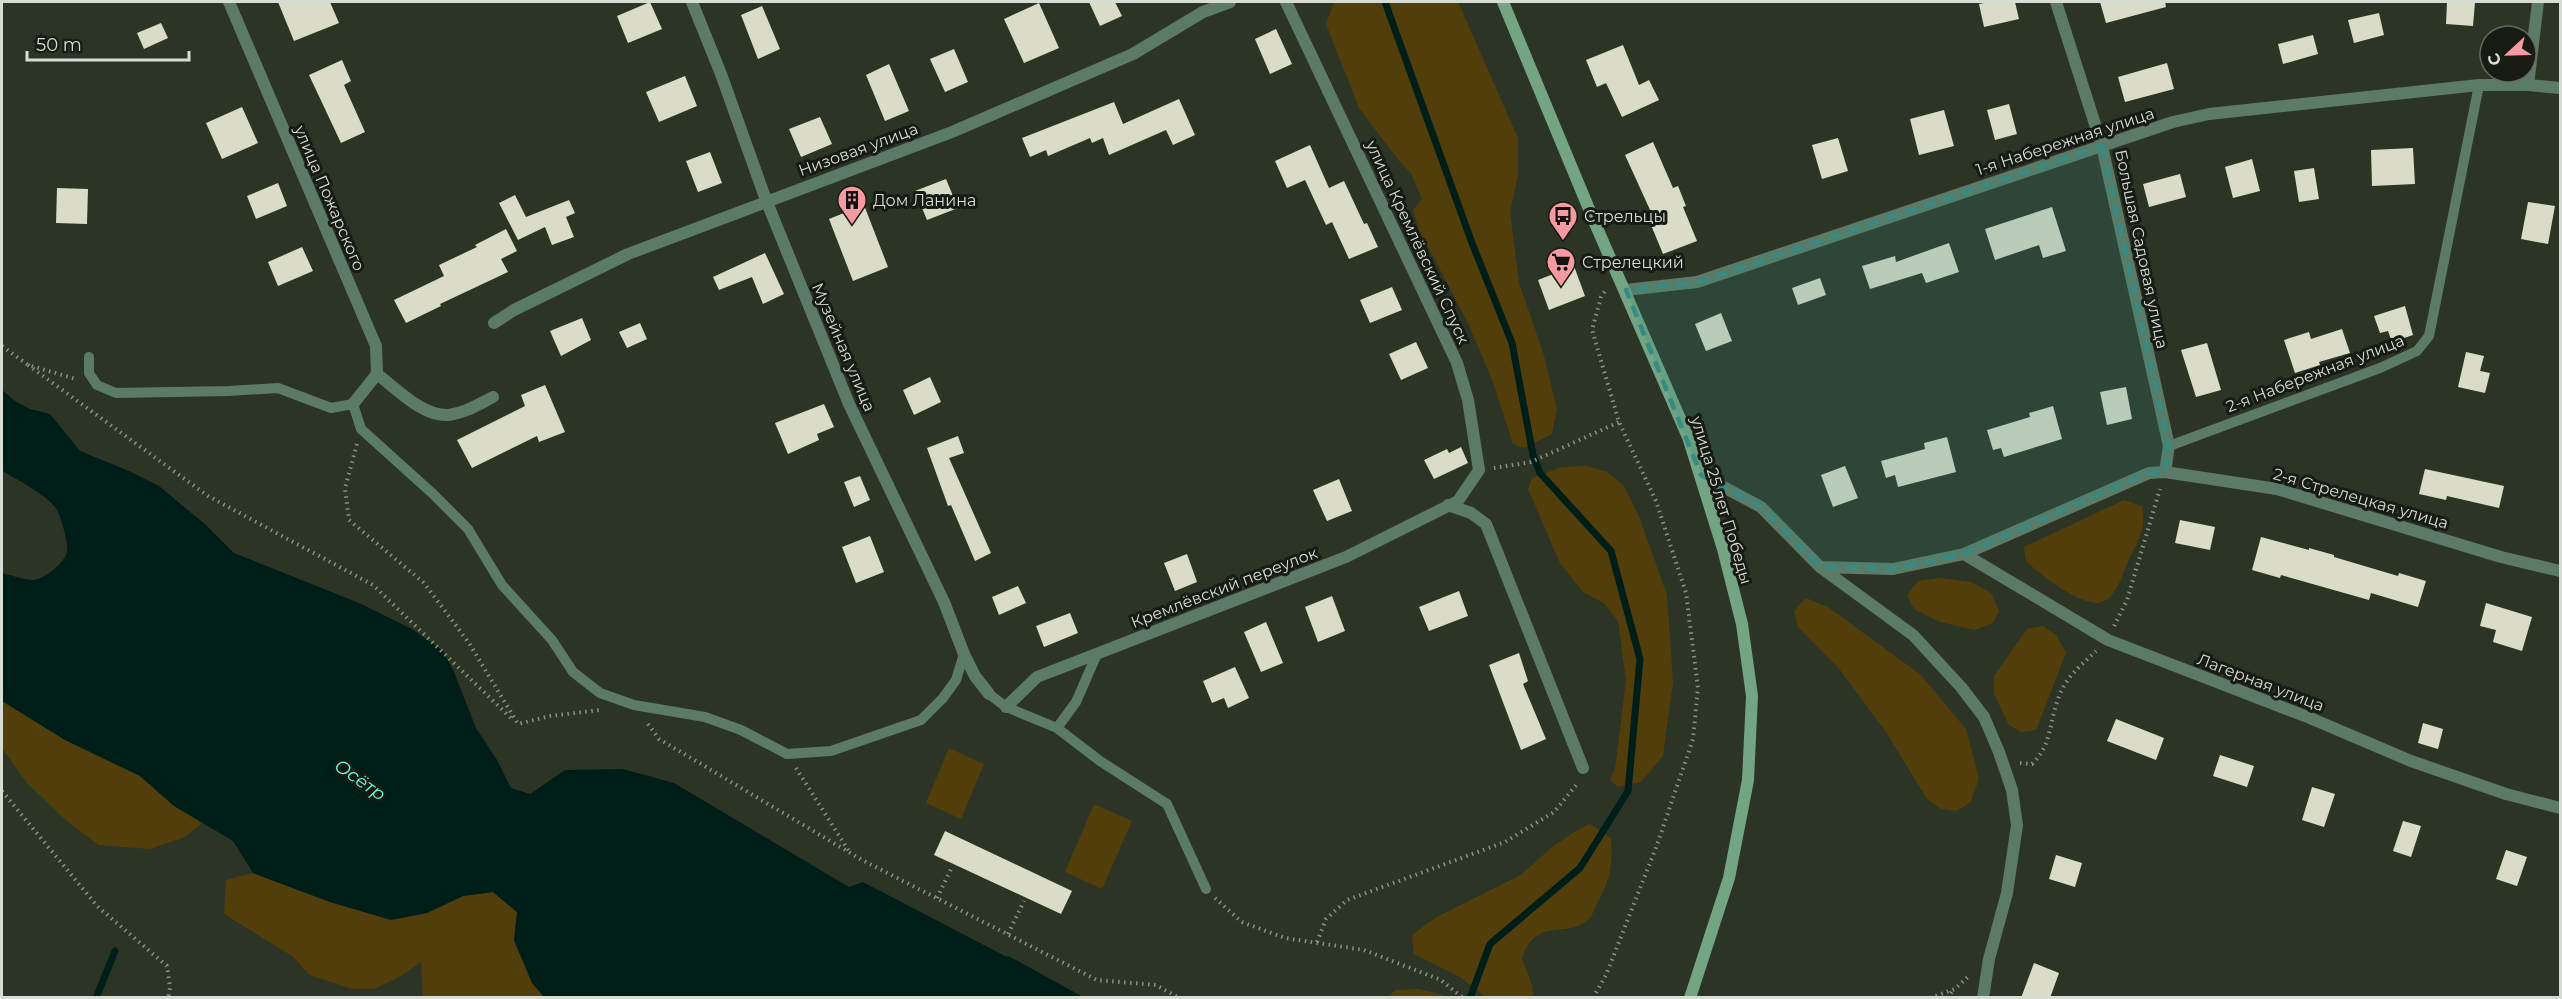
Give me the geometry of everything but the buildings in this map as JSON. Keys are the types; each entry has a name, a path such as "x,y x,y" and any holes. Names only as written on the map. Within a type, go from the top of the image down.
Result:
{"main road":[{"name":"улица 25 лет Победы","path":"1503,2 1688,437 1701,475 1742,624 1752,696 1748,780 1729,878 1690,998"}],"street":[{"name":"улица Пожарского","path":"228,2 376,346 377,375"},
{"name":"Музейная улица","path":"692,2 721,74 766,200 849,404 944,602 964,654 975,676 989,694"},
{"name":"Низовая улица","path":"494,322 628,254 766,200 952,132 1133,54 1203,12 1230,2"},
{"name":"улица Кремлёвский Спуск","path":"1286,2 1456,363 1468,400 1479,470"},
{"name":"Большая Садовая улица","path":"2056,2 2102,146 2169,446 2165,472"},
{"path":"2528,85 2538,2"},
{"name":"1-я Набережная улица","path":"1626,290 1698,282 2173,122 2209,114 2480,85 2560,88"},
{"path":"353,404 377,375 423,408 448,415 471,408 493,397"},
{"path":"1479,470 1453,503 1486,524 1583,768"},
{"name":"2-я Стрелецкая улица","path":"1964,554 2149,472 2165,472 2277,489 2501,557 2560,571"},
{"path":"1701,475 1761,507 1820,567 1913,635 1961,687 1984,717 2012,790 2017,825 2007,893 1989,959 1983,998"},
{"name":"Кремлёвский переулок","path":"1006,707 1037,677 1346,557 1453,503"},
{"path":"1820,567 1893,569 1964,554"},
{"name":"Лагерная улица","path":"1964,554 2108,640 2310,718 2410,760 2506,794 2560,808"}],"lane":[{"name":"2-я Набережная улица","path":"2169,446 2380,368 2417,351 2429,336 2480,85"},
{"path":"89,357 89,373 97,385 116,393 278,388 331,408 353,404 361,429 468,528 502,585 552,640 573,672 600,693 634,705 705,717 741,730 787,754 831,751 921,720 943,698 956,680 964,654"},
{"path":"1057,728 1076,702 1097,654"},
{"path":"989,694 1006,707 1057,728 1100,761 1167,804 1206,889"}],"path":[{"path":"1593,998 1606,975 1661,834 1693,740 1698,688 1686,593 1656,501 1619,422 1592,330 1601,297 1618,273"},
{"path":"2,346 208,496 373,585 518,724"},
{"path":"28,365 97,385"},
{"path":"1479,470 1531,462 1619,422"},
{"path":"361,429 345,488 350,520 424,583 469,643 518,724"},
{"path":"634,705 659,739 851,854 1097,980 1156,985 1179,998"},
{"path":"518,724 550,716 600,710"},
{"path":"787,754 851,854"},
{"path":"1317,942 1326,919 1347,900 1504,842 1554,812 1577,784"},
{"path":"2,791 97,906 167,966 170,988 168,998"},
{"path":"937,898 951,869"},
{"path":"1206,889 1242,922 1285,938 1364,950 1441,980 1463,998"},
{"path":"1008,934 1023,901"},
{"path":"1947,998 1989,959"},
{"path":"1930,998 1955,989"}],"highlighted area":[{"path":"2102,146 2169,446 2165,472 2149,473 1964,554 1893,569 1820,567 1761,507 1701,475 1626,290 1697,282"}],"shaded area":[{"path":"1334,2 1458,2 1518,138 1518,175 1510,212 1519,283 1543,352 1557,409 1552,434 1524,448 1513,444 1493,382 1468,323 1419,230 1413,210 1422,199 1411,173 1359,108 1326,24"},
{"path":"1587,466 1607,472 1624,486 1640,519 1667,595 1673,682 1663,756 1641,782 1618,787 1610,780 1615,769 1626,680 1618,621 1604,603 1583,592 1560,563 1528,489 1532,478 1562,467"},
{"path":"2124,500 2142,506 2142,528 2119,584 2107,599 2094,603 2073,596 2051,582 2026,561 2024,547"},
{"path":"1940,578 1971,582 1991,593 1999,611 1993,623 1974,630 1940,622 1914,609 1907,595 1918,581"},
{"path":"1806,598 1828,607 1921,675 1966,729 1979,779 1970,803 1956,811 1941,809 1927,799 1886,732 1840,670 1798,627 1794,611"},
{"path":"2043,626 2056,635 2066,653 2036,730 2021,732 2009,725 1994,694 1994,676 2027,629"},
{"path":"2,701 65,740 140,776 174,806 203,822 185,837 149,849 99,845 69,823 27,783 2,748"},
{"path":"949,748 984,764 961,819 926,803"},
{"path":"1094,804 1132,821 1102,889 1065,872"},
{"path":"1590,824 1611,838 1611,865 1605,888 1590,918 1572,928 1544,933 1535,937 1528,945 1522,958 1532,985 1533,997 1486,997 1460,977 1414,954 1412,935 1435,918 1521,875 1551,848"},
{"path":"253,873 330,902 391,920 427,913 463,896 493,892 517,912 514,941 532,983 544,997 423,997 421,962 401,976 374,989 352,989 310,975 292,956 224,914 226,880"},
{"path":"1418,989 1444,997 1387,997 1396,990"}],"water":[{"name":"Осётр","path":"2,390 15,401 30,409 50,414 80,451 159,486 206,525 234,553 359,603 412,629 443,651 454,672 476,728 497,760 511,788 530,794 565,770 623,769 674,783 849,887 863,882 1083,997 544,997 532,983 514,940 517,912 493,892 463,896 427,913 391,920 330,902 253,873 233,841 174,806 140,776 65,740 2,701 2,573 26,579 38,579 49,574 59,565 65,556 67,547 64,529 51,502 2,471"}],"pier":[{"path":"864,879 1008,954 1007,957 863,882"}],"waterway":[{"path":"1385,2 1472,243 1512,343 1533,455 1540,473 1611,551 1640,659 1628,791 1580,868 1490,944 1470,998"},
{"path":"96,998 115,951"}],"place":[{"name":"Дом Ланина","path":"852,226"},
{"name":"Стрельцы","path":"1563,242"},
{"name":"Стрелецкий","path":"1561,288"}]}
